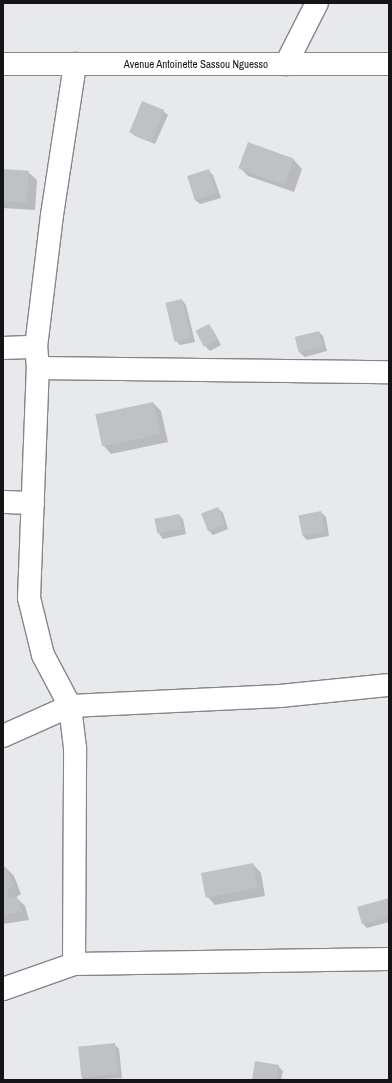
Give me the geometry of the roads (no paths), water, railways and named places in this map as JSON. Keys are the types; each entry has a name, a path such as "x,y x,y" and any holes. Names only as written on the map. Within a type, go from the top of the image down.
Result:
{"street":[{"path":"286,64 317,3"},
{"name":"Avenue Antoinette Sassou Nguesso","path":"3,64 389,64"},
{"path":"74,64 52,215 37,357 29,598 43,655 70,706 75,748 74,964"},
{"path":"3,348 37,357 389,372"},
{"path":"3,502 33,504"},
{"path":"3,736 70,706 280,696 389,685"},
{"path":"3,990 74,964 389,959"}]}
